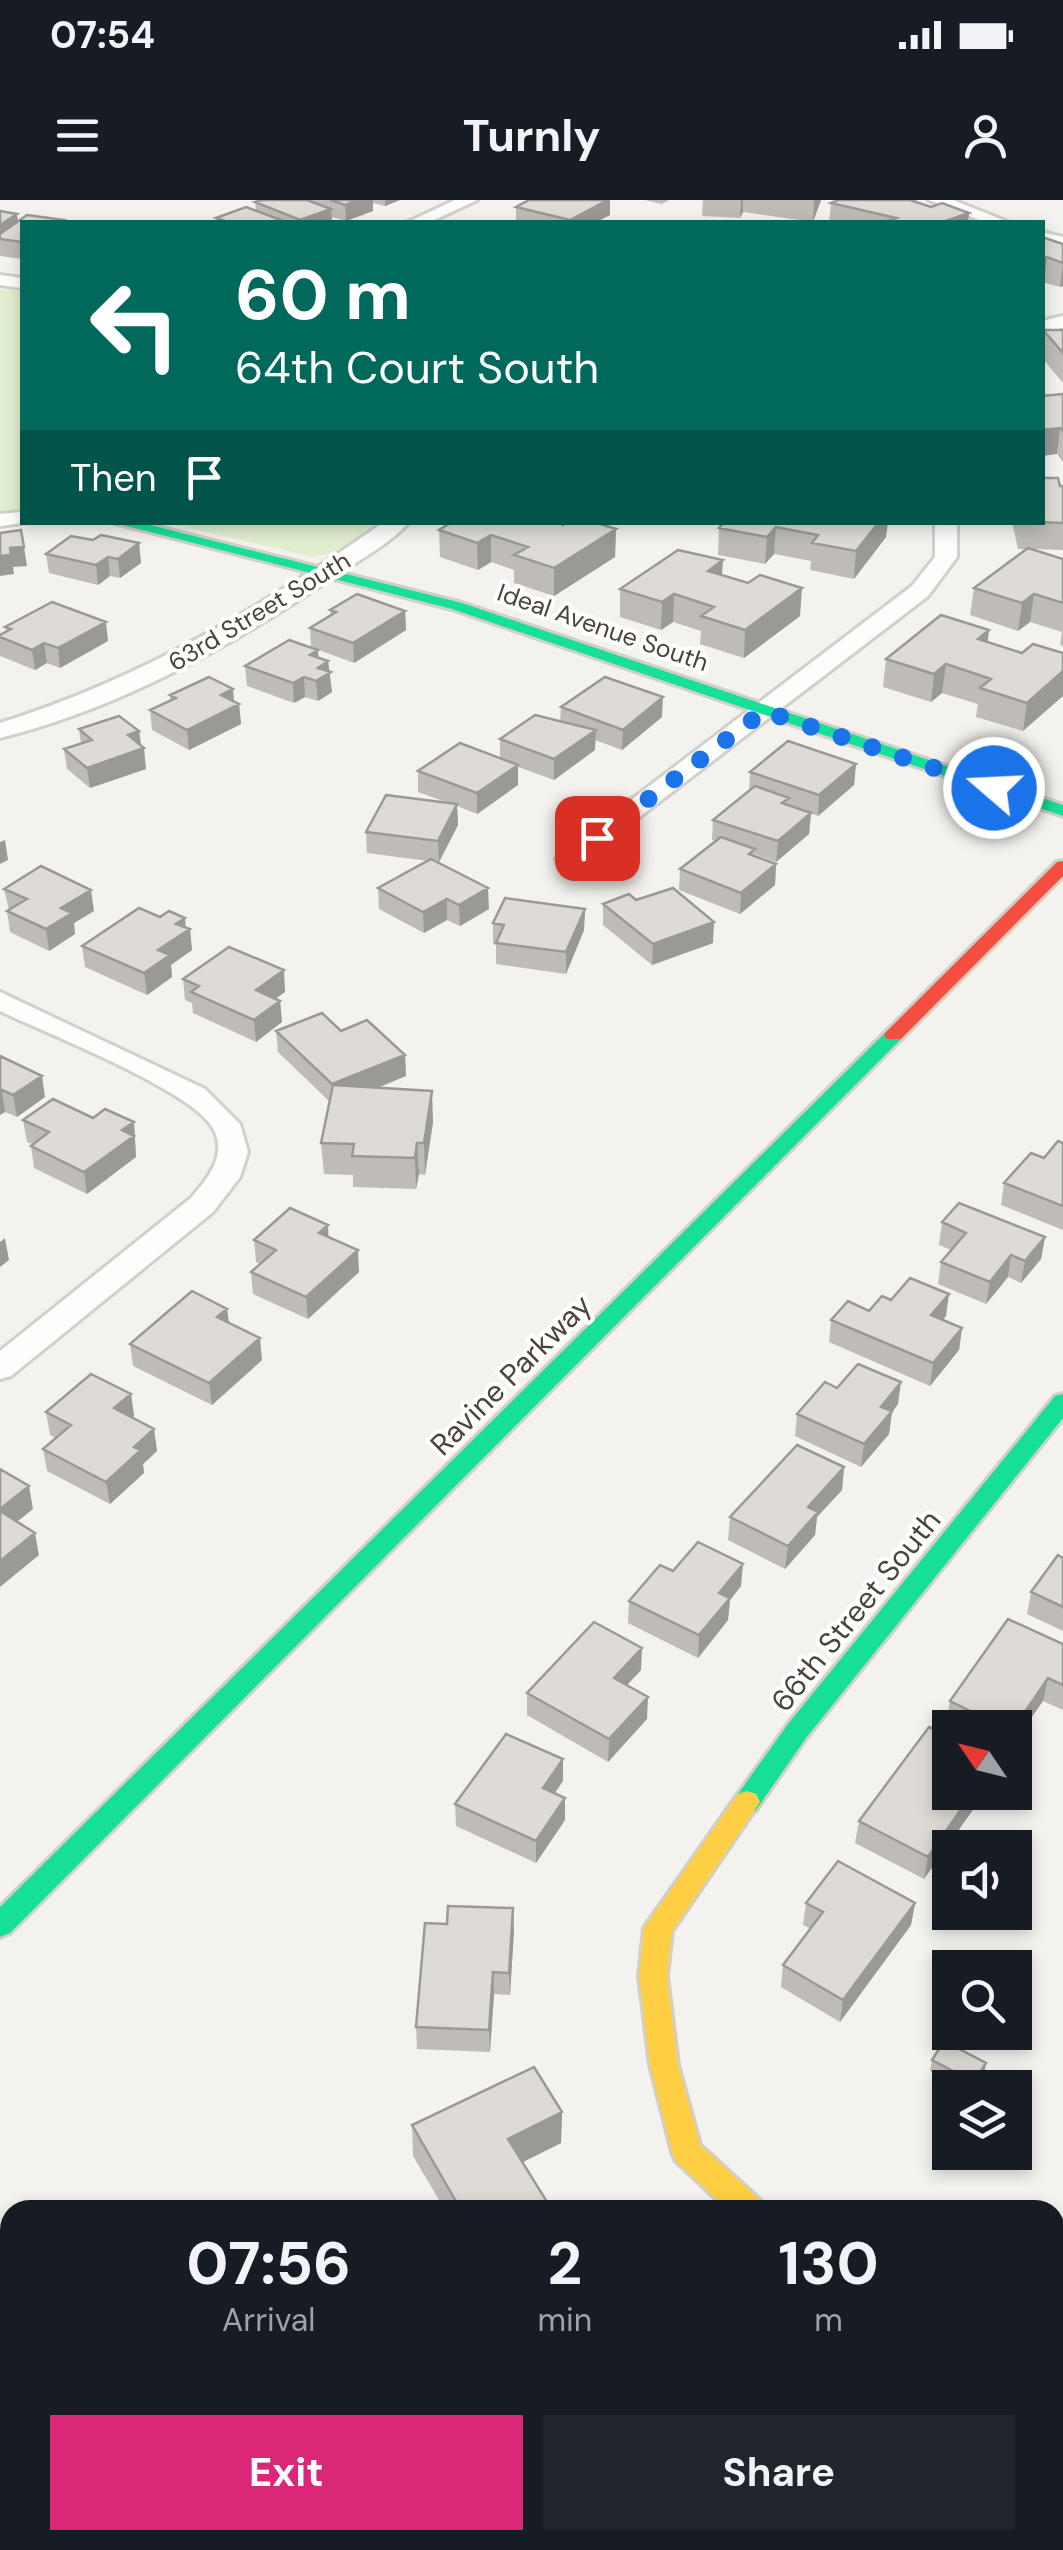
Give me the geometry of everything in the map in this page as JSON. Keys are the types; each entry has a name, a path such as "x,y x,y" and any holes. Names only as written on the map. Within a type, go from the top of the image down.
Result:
{"street":[{"path":"422,220 469,200"},
{"path":"936,200 993,220"},
{"name":"Ideal Avenue South","path":"131,525 471,611 1063,811"},
{"name":"63rd Street South","path":"0,731 81,705 162,671 263,615 395,525"},
{"path":"569,859 927,585 946,557 946,525"},
{"name":"Ravine Parkway","path":"0,1926 1063,866"},
{"path":"0,1000 199,1096 226,1124 234,1156 227,1176 202,1204 0,1368"},
{"name":"66th Street South","path":"738,2200 686,2152 664,2065 653,1976 658,1928 797,1731 1063,1402"}],"green space":[{"path":"0,289 20,292 20,511 0,512"},
{"path":"176,525 375,525 334,553 314,557"}],"building":[{"path":"307,200 331,209 300,220 255,202"},
{"path":"330,200 358,200 345,205"},
{"path":"529,200 608,200 570,220 516,207"},
{"path":"910,200 931,207 942,203 969,213 949,220 890,220 896,218 831,203"},
{"path":"246,207 281,220 222,220 216,218"},
{"path":"0,211 17,214 0,225"},
{"path":"27,215 64,220 20,220 20,242 0,239 0,234"},
{"path":"1045,238 1063,244 1063,263 1047,257"},
{"path":"1045,330 1063,330 1063,353 1045,332"},
{"path":"1063,394 1063,431 1045,430 1045,396"},
{"path":"1045,478 1058,478 1063,486 1063,523 1045,522"},
{"path":"447,525 603,525 616,529 554,568 514,555 528,547 491,535 477,543 439,530"},
{"path":"877,525 856,551 812,543 818,535 776,527 767,537 719,528"},
{"path":"21,530 24,547 10,548 11,555 0,556 0,533"},
{"path":"101,535 139,543 118,559 108,557 96,565 46,554 71,536 93,540"},
{"path":"1028,548 1063,559 1063,603 1034,594 1022,603 974,588"},
{"path":"678,550 723,560 708,571 748,583 760,575 802,588 745,630 701,616 714,607 674,594 662,602 620,589"},
{"path":"357,594 405,611 353,643 310,628 336,612 330,610"},
{"path":"52,602 106,622 58,648 44,643 32,650 0,637 11,629 5,627"},
{"path":"941,615 989,630 978,639 1022,653 1033,644 1063,653 1063,671 1027,703 980,688 991,679 946,664 934,674 886,659"},
{"path":"289,640 318,650 310,655 328,661 318,668 331,672 316,681 304,677 293,683 245,666"},
{"path":"209,677 233,689 221,695 239,704 187,730 150,710 176,698 170,695"},
{"path":"605,677 663,697 623,730 561,707"},
{"path":"535,715 596,730 554,759 500,739"},
{"path":"119,716 139,731 128,735 144,748 87,768 64,749 92,740 79,729"},
{"path":"788,741 856,764 819,795 750,772"},
{"path":"460,743 518,765 477,793 418,771"},
{"path":"755,786 789,798 782,803 811,813 778,841 713,820"},
{"path":"386,795 457,804 438,841 366,832"},
{"path":"721,837 755,849 749,854 776,864 741,893 680,869"},
{"path":"431,859 488,888 459,905 447,899 423,912 378,888"},
{"path":"41,866 91,890 61,908 72,913 46,929 7,911 27,899 4,889"},
{"path":"673,888 714,922 653,944 603,904 629,894 636,900"},
{"path":"505,898 585,909 566,952 496,943 504,925 493,923"},
{"path":"139,908 160,917 169,911 185,918 176,924 190,929 158,950 170,955 144,973 82,946"},
{"path":"229,947 284,970 256,990 280,1001 254,1020 191,992 199,986 183,979"},
{"path":"322,1013 341,1031 367,1020 405,1055 332,1084 276,1031"},
{"path":"0,1056 42,1076 13,1095 0,1091"},
{"path":"333,1085 432,1091 424,1143 417,1143 415,1158 352,1156 354,1144 321,1143"},
{"path":"53,1099 93,1118 105,1109 134,1122 122,1130 134,1136 84,1172 31,1146 49,1132 23,1120"},
{"path":"1058,1141 1063,1143 1063,1206 1004,1183 1031,1153 1044,1158"},
{"path":"959,1203 1045,1237 1025,1261 1011,1255 990,1282 941,1262 966,1233 942,1222"},
{"path":"290,1208 328,1225 319,1233 358,1250 306,1297 251,1272 276,1250 254,1240"},
{"path":"910,1278 949,1294 931,1315 962,1328 933,1363 831,1320 848,1301 869,1311 882,1296 891,1300"},
{"path":"192,1291 227,1309 217,1317 260,1338 209,1383 130,1344"},
{"path":"858,1364 901,1382 881,1407 892,1411 864,1444 797,1414 825,1382 837,1388"},
{"path":"91,1374 131,1394 114,1408 154,1429 134,1447 141,1450 106,1482 43,1449 71,1425 46,1412"},
{"path":"797,1445 844,1467 808,1507 818,1512 788,1546 730,1517"},
{"path":"0,1469 29,1486 0,1509"},
{"path":"0,1511 35,1533 0,1561"},
{"path":"698,1542 743,1564 719,1593 730,1598 699,1635 629,1601 660,1565 673,1571"},
{"path":"1058,1555 1063,1558 1063,1607 1031,1592"},
{"path":"1008,1619 1063,1644 1063,1685 1048,1678 1026,1710 968,1710 950,1701"},
{"path":"594,1622 642,1648 614,1678 648,1697 609,1739 527,1693"},
{"path":"929,1727 932,1728 932,1810 961,1810 947,1830 932,1830 932,1851 928,1857 859,1821"},
{"path":"506,1734 563,1759 543,1788 565,1798 536,1841 455,1804"},
{"path":"838,1861 915,1903 843,2000 783,1965 823,1912 806,1903"},
{"path":"448,1906 513,1908 509,1973 493,1972 489,2030 416,2027 425,1923 447,1924"},
{"path":"938,2050 961,2050 986,2063 982,2070 951,2070 932,2060"},
{"path":"534,2067 562,2112 508,2139 546,2200 455,2200 412,2125"}],"traffic: fast":[{"path":"130,525 457,606 1063,811"},
{"path":"0,1925 894,1035"},
{"path":"747,1802 797,1731 1063,1402"}],"traffic: slow":[{"path":"738,2200 687,2152 664,2065 653,1976 658,1928 747,1802"}],"traffic: jam":[{"path":"894,1035 1063,866"}],"route":[{"path":"597,838 764,711 994,788"}]}
